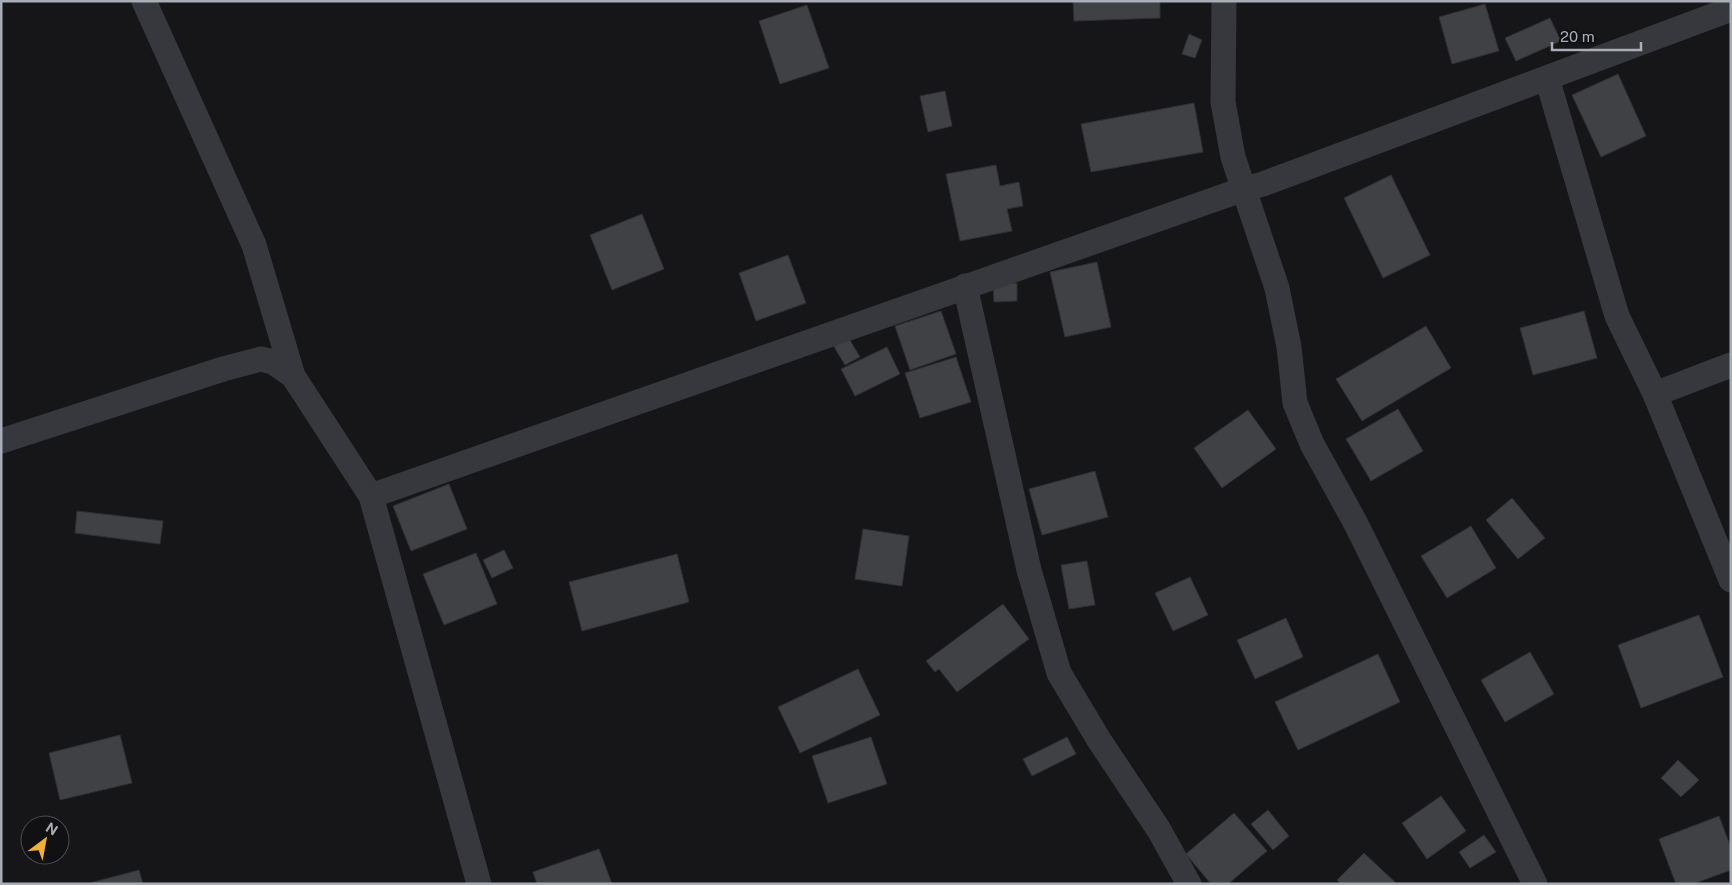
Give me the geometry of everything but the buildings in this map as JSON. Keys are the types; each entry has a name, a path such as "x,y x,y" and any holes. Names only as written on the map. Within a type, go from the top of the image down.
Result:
{"street":[{"path":"144,1 254,244 293,376 370,496 479,884"},
{"path":"1224,1 1223,102 1233,157 1277,288 1289,347 1295,403 1309,436 1360,531 1535,884"},
{"path":"370,496 964,286 1263,184 1731,9"},
{"path":"1547,78 1617,316 1655,394 1731,580"},
{"path":"964,286 1029,570 1059,673 1159,830 1189,884"},
{"path":"1,441 223,369 261,360 273,362 293,376"},
{"path":"1655,394 1731,365"}]}
